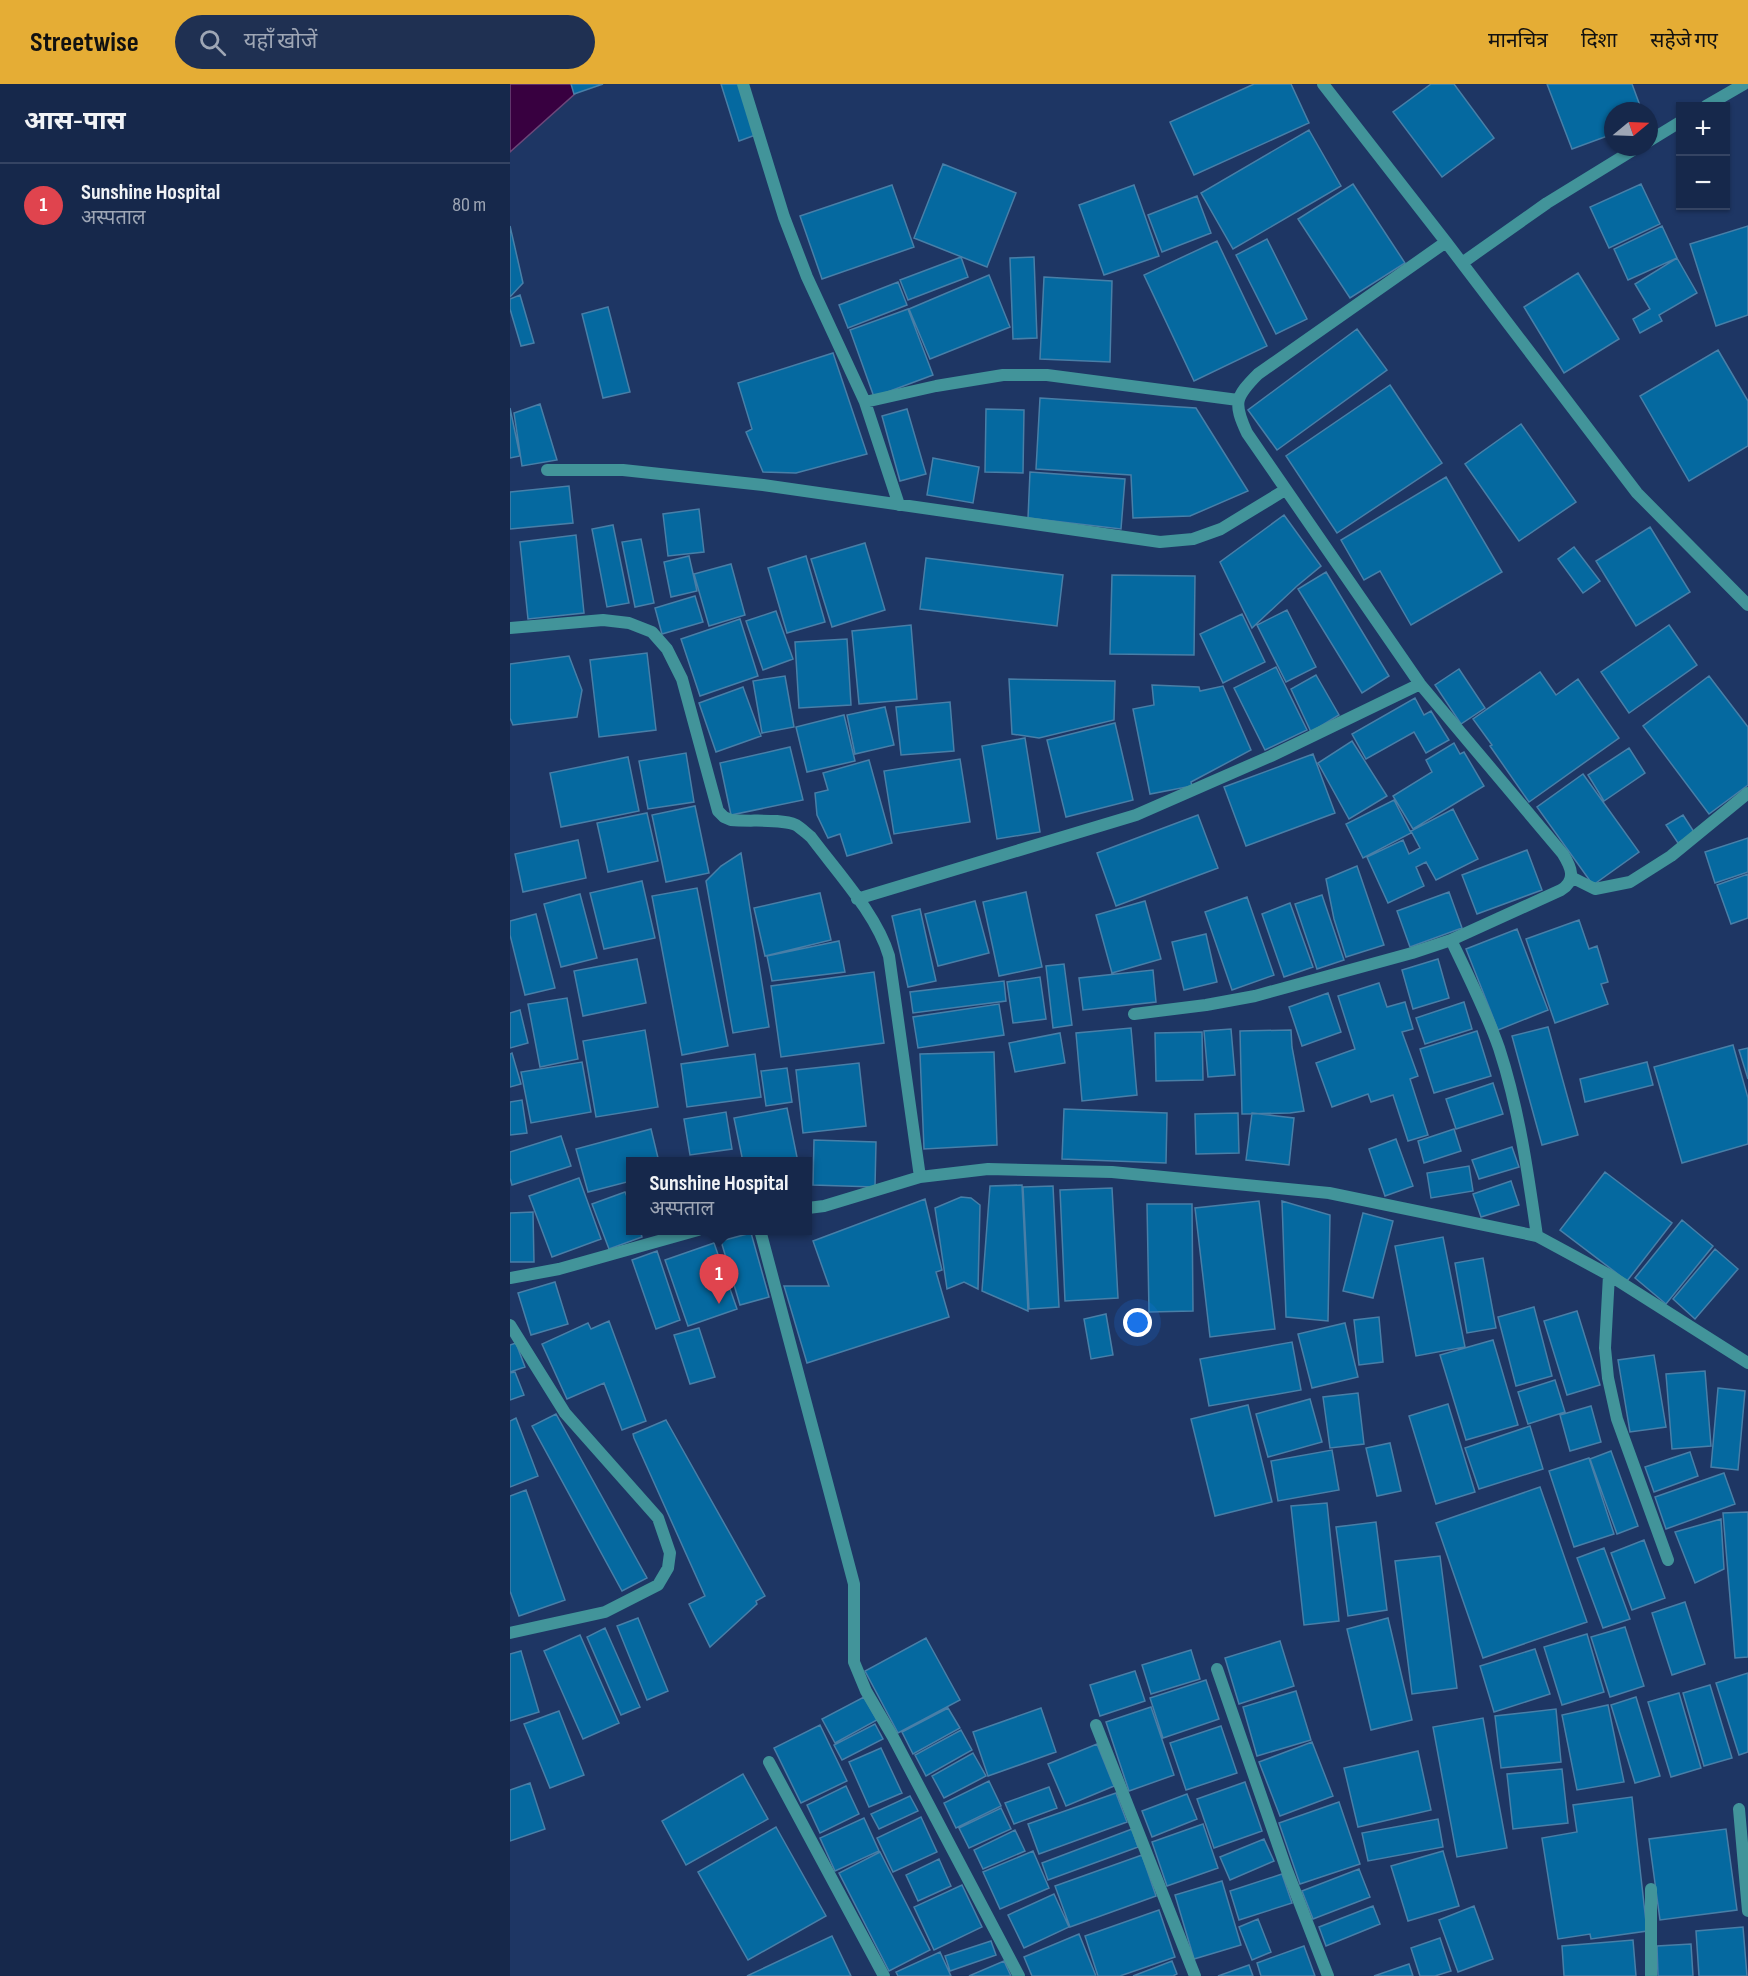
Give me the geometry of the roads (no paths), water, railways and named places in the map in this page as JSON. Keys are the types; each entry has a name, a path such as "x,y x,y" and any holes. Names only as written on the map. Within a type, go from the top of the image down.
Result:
{"street":[{"path":"743,84 784,217 807,278 865,402 899,505"},
{"path":"1323,84 1637,493 1748,606"},
{"path":"1713,102 1744,84"},
{"path":"1658,135 1676,124"},
{"path":"1462,263 1547,203 1623,156"},
{"path":"1134,1014 1255,996 1412,953 1451,940 1561,890 1567,886 1571,877 1571,867 1563,854 1420,684 1247,433 1239,416 1238,400 1245,386 1258,374 1446,242"},
{"path":"865,402 936,386 1003,375 1047,375 1238,400"},
{"path":"547,470 623,470 763,485 1160,542 1193,539 1221,529 1286,490"},
{"path":"510,628 603,620 630,623 652,632 668,649 682,680 718,811 731,820 795,825 811,837 879,930 889,956 920,1177"},
{"path":"857,899 1136,815 1271,756 1420,684"},
{"path":"1571,877 1595,889 1630,882 1671,856 1748,793"},
{"path":"1451,940 1482,1004 1499,1048 1515,1105 1537,1236"},
{"path":"812,1207 824,1206 920,1177 988,1169 1112,1172 1329,1193 1537,1236 1609,1275 1748,1363"},
{"path":"510,1278 560,1269 680,1235"},
{"path":"761,1235 854,1584 854,1662 866,1691 1019,1976"},
{"path":"1609,1275 1605,1348 1617,1419 1668,1560"},
{"path":"510,1325 565,1413 658,1518 670,1554 668,1568 658,1585 605,1612 510,1633"},
{"path":"1217,1669 1286,1868 1328,1976"},
{"path":"1096,1725 1195,1976"},
{"path":"769,1762 884,1976"},
{"path":"1739,1809 1748,1911"},
{"path":"1651,1889 1651,1976"}],"place":[{"name":"Sunshine Hospital","path":"719,1304"}]}
